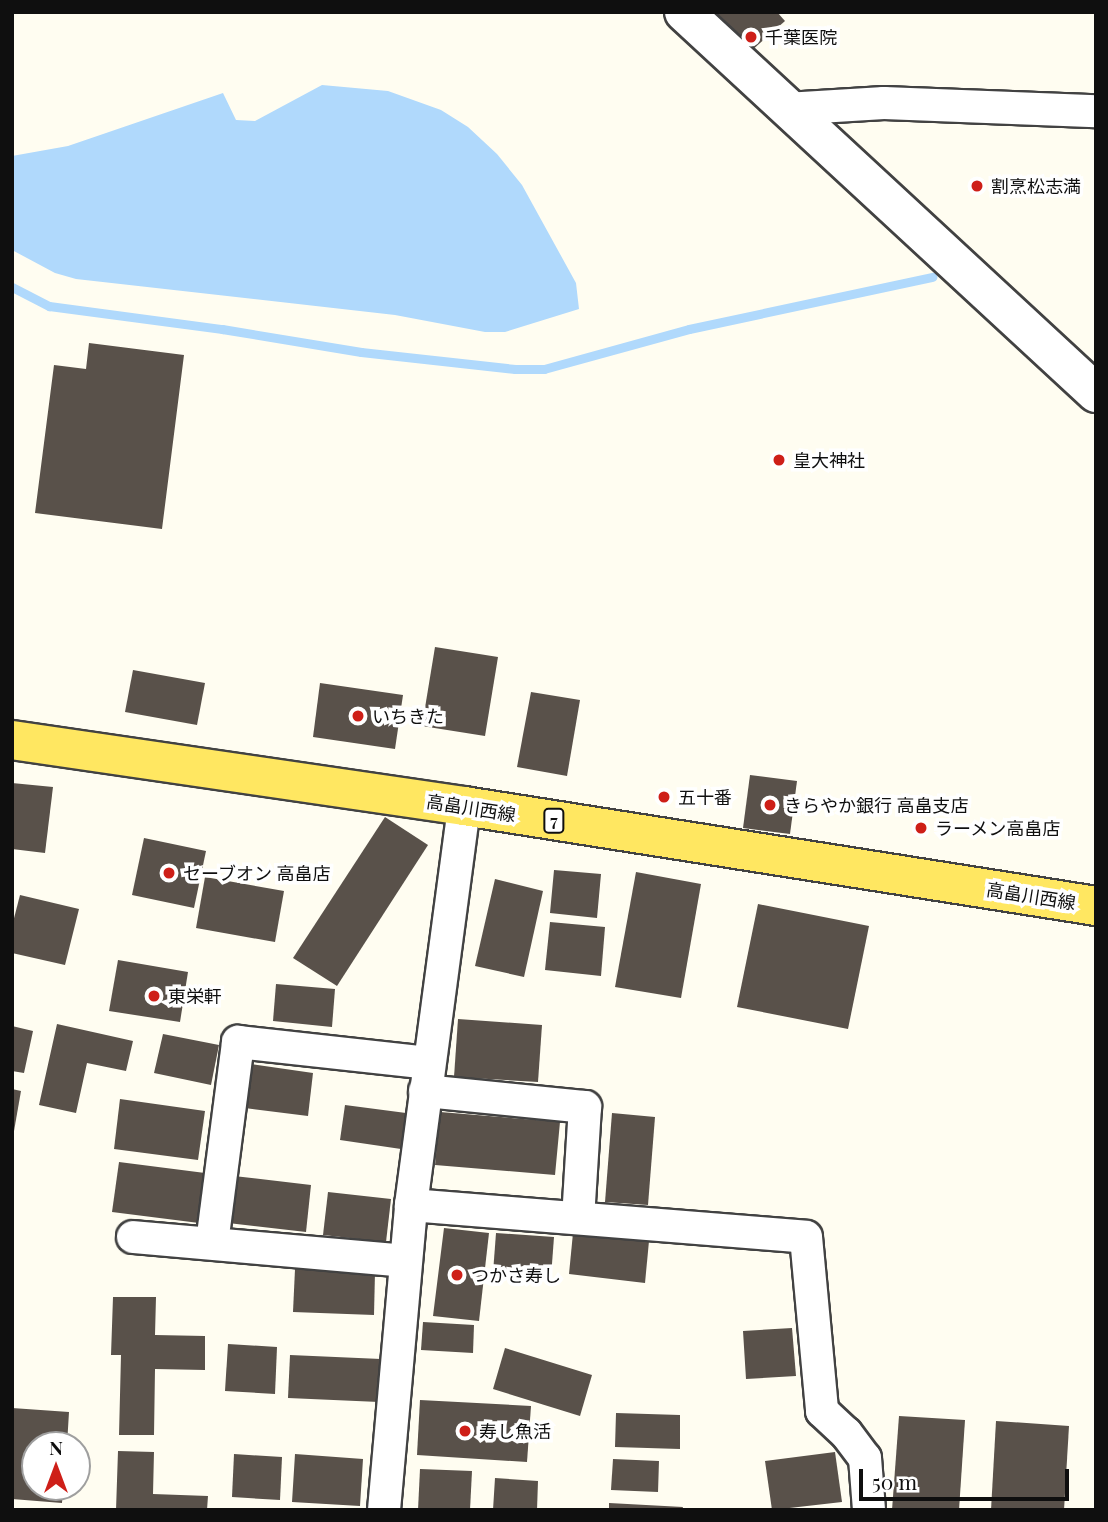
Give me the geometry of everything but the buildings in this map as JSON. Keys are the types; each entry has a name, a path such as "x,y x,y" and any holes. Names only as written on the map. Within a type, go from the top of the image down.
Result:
{"main road":[{"name":"高畠川西線","path":"12,740 464,806 1096,906"}],"street":[{"path":"684,12 1096,393"},
{"path":"786,109 884,103 1096,111"},
{"path":"384,1510 411,1205 464,806"},
{"path":"212,1243 237,1042 585,1107 578,1218"},
{"path":"411,1205 806,1237 822,1410 846,1433 865,1458 869,1510"},
{"path":"133,1237 405,1261"}],"water":[{"path":"322,85 388,91 441,110 468,127 497,154 522,185 576,283 579,309 505,332 485,332 395,315 76,279 55,273 12,250 12,156 68,146 223,93 236,120 255,121"}],"waterway":[{"path":"12,287 49,306 222,329 361,352 515,369 544,369 689,329 932,277"}],"place":[{"name":"千葉医院","path":"751,37"},
{"name":"割烹松志満","path":"977,186"},
{"name":"皇大神社","path":"779,460"},
{"name":"いちきた","path":"358,716"},
{"name":"五十番","path":"664,797"},
{"name":"きらやか銀行 高畠支店","path":"770,805"},
{"name":"ラーメン高畠店","path":"921,828"},
{"name":"セーブオン 高畠店","path":"169,873"},
{"name":"東栄軒","path":"154,996"},
{"name":"つかさ寿し","path":"457,1275"},
{"name":"寿し魚活","path":"465,1431"}]}
